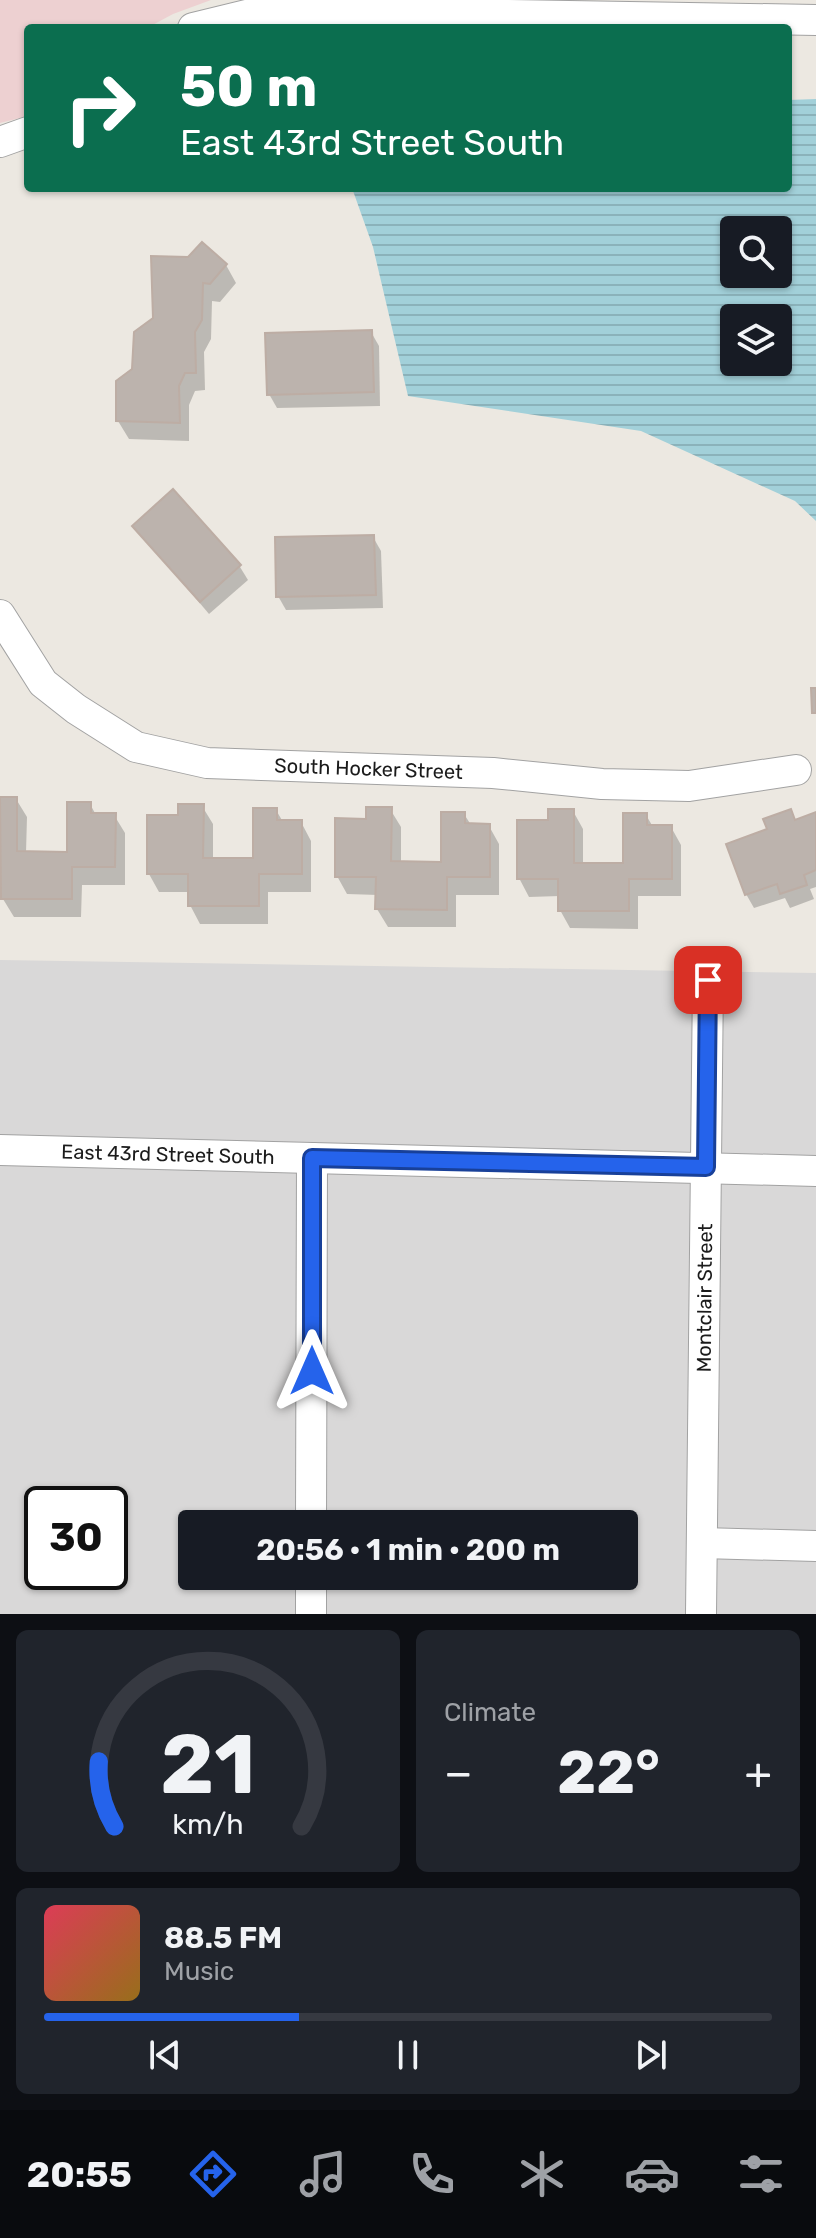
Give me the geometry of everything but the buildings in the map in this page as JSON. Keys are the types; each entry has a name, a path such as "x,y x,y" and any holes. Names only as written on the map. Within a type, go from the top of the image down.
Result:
{"street":[{"path":"209,24 263,11 816,20"},
{"path":"0,142 24,133"},
{"name":"South Hocker Street","path":"0,615 43,683 76,709 136,747 207,763 493,773 602,784 689,786 796,770"},
{"name":"Montclair Street","path":"701,1614 708,980"},
{"name":"East 43rd Street South","path":"0,1150 816,1171"},
{"path":"311,1510 312,1158"},
{"path":"702,1543 816,1546"},
{"path":"311,1590 311,1614"}],"shaded area":[{"path":"0,0 211,0 154,24 24,24 24,117 0,123"},
{"path":"0,960 816,973 816,1614 0,1614"}],"water":[{"path":"816,99 816,521 795,501 641,431 408,396 373,247 353,192 792,192 792,100"}],"route":[{"path":"312,1371 312,1158 706,1167 708,980"}]}
